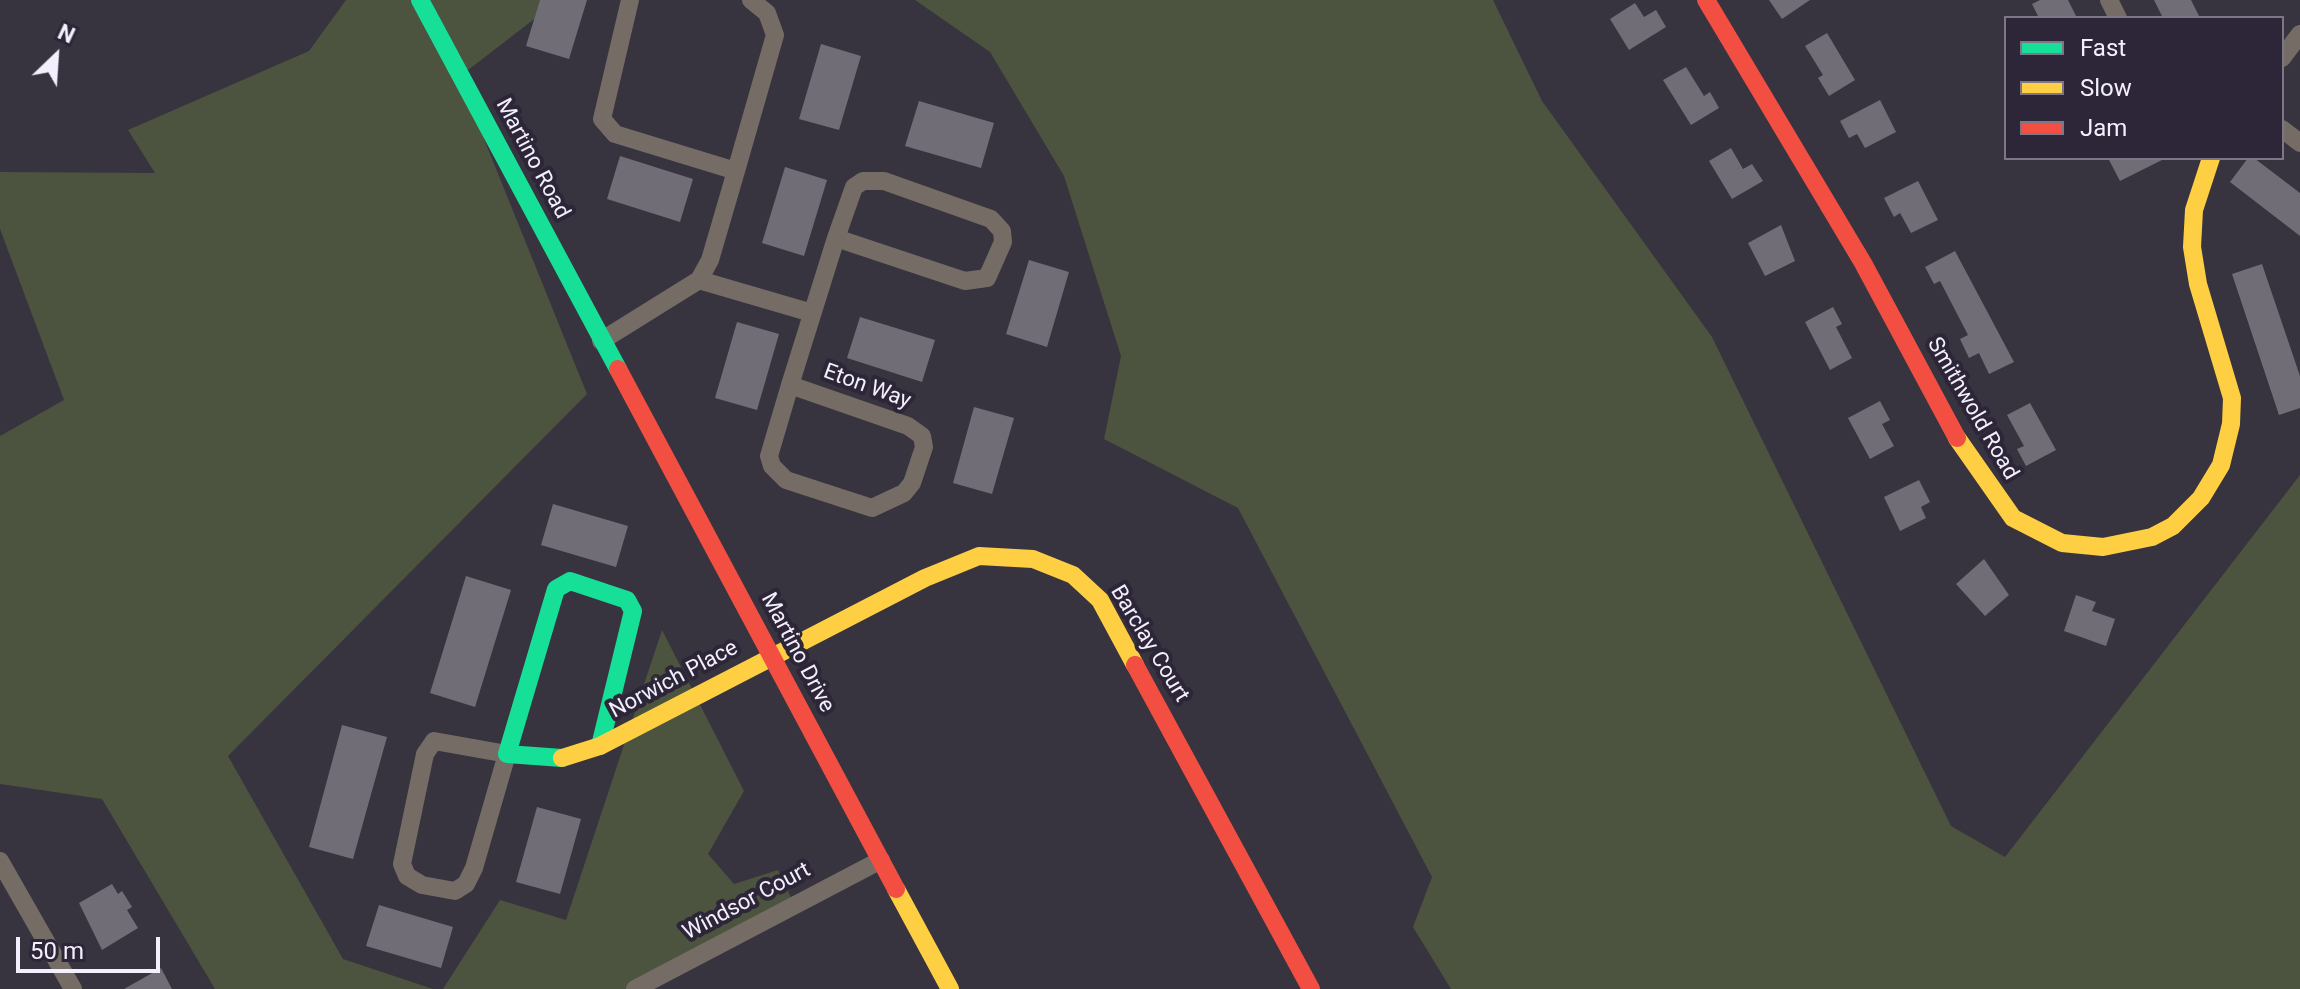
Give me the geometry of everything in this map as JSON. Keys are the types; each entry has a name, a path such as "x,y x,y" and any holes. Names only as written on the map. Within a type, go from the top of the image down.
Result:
{"street":[{"name":"Martino Road","path":"420,0 601,341"},
{"path":"630,0 602,119 615,134 736,171"},
{"path":"601,341 699,280 710,260 775,35 767,13 751,0"},
{"name":"Smithwold Road","path":"1706,0 1863,263 1964,451 2013,518 2062,543 2103,547 2152,537 2173,526 2201,498 2221,465 2231,424 2232,398 2198,284 2192,247 2194,210 2209,160"},
{"path":"2284,55 2300,34"},
{"path":"2284,131 2300,143"},
{"name":"Eton Way","path":"790,385 908,426 922,436 924,447 912,483 904,493 872,508 786,480 772,466 769,456 790,385 812,313 836,238 854,187 863,181 884,181 963,206 991,219 1002,231 1003,242 987,278 965,281 836,238"},
{"path":"699,280 812,313"},
{"name":"Martino Drive","path":"601,341 950,989"},
{"name":"Barclay Court","path":"771,656 925,578 979,556 1033,559 1073,575 1100,600 1128,649 1307,987"},
{"name":"Norwich Place","path":"600,746 633,611 627,600 570,581 556,589 507,754 474,868 466,884 455,891 422,885 407,876 402,864 405,835 425,754 434,741 507,754 536,759 568,758 600,746 771,656"},
{"name":"Windsor Court","path":"635,989 881,860"},
{"path":"0,861 73,989"}],"green space":[{"path":"346,0 559,0 459,77 587,394 228,756 343,959 433,989 215,989 102,799 0,784 0,436 64,400 0,229 0,172 155,173 128,130 309,51"},
{"path":"915,0 1493,0 1542,101 1712,337 1951,826 2005,857 2300,475 2300,989 1451,989 1413,927 1432,877 1238,508 1104,439 1121,356 1064,176 990,52"},
{"path":"662,630 744,791 708,854 734,884 778,870 797,910 651,989 443,989 500,900 566,920"}],"building":[{"path":"540,0 587,0 569,59 526,46"},
{"path":"1769,0 1810,0 1782,19"},
{"path":"2040,0 2068,0 2076,16 2038,16 2032,4"},
{"path":"2154,0 2191,0 2199,16 2162,16"},
{"path":"1635,3 1644,17 1656,10 1666,27 1629,50 1610,19"},
{"path":"1827,33 1855,80 1829,96 1818,78 1823,75 1805,46"},
{"path":"821,44 861,56 839,130 799,119"},
{"path":"1686,67 1704,96 1710,92 1719,108 1691,125 1663,80"},
{"path":"1880,100 1896,132 1865,148 1857,134 1849,138 1840,121"},
{"path":"919,101 994,123 981,168 905,146"},
{"path":"1731,148 1743,169 1752,164 1763,181 1732,199 1709,161"},
{"path":"620,156 693,179 680,222 607,199"},
{"path":"2109,160 2162,160 2120,181"},
{"path":"2246,160 2257,160 2300,193 2300,236 2230,182"},
{"path":"785,167 827,180 804,256 762,243"},
{"path":"1918,181 1938,220 1911,233 1900,213 1894,217 1884,198"},
{"path":"1781,225 1795,261 1765,276 1748,243"},
{"path":"1955,251 2014,362 1989,374 1979,353 1969,358 1960,339 1968,335 1940,281 1934,284 1925,267"},
{"path":"1029,260 1069,272 1047,347 1006,334"},
{"path":"2262,264 2300,376 2300,408 2279,415 2232,274"},
{"path":"1833,307 1842,324 1836,327 1852,358 1830,370 1805,322"},
{"path":"860,317 935,340 922,382 847,358"},
{"path":"737,322 779,334 757,410 715,398"},
{"path":"1880,401 1890,420 1882,424 1894,446 1870,459 1848,418"},
{"path":"2030,403 2056,450 2026,466 2017,449 2024,446 2007,415"},
{"path":"974,407 1014,418 992,494 953,483"},
{"path":"1919,480 1930,502 1921,507 1926,518 1900,531 1884,497"},
{"path":"553,504 628,526 616,567 541,545"},
{"path":"1984,559 2009,595 1985,616 1956,584"},
{"path":"466,576 511,590 475,707 430,693"},
{"path":"2076,595 2096,602 2092,611 2115,619 2106,646 2064,631"},
{"path":"342,725 387,737 353,859 309,847"},
{"path":"537,807 581,819 560,894 516,882"},
{"path":"112,884 118,894 122,891 132,907 127,910 138,928 102,950 79,903"},
{"path":"379,905 453,927 441,968 366,946"},
{"path":"161,968 172,989 124,989"}],"traffic: fast":[{"path":"420,0 618,369"},
{"path":"562,758 507,754 556,589 570,581 627,600 633,611 600,746"}],"traffic: slow":[{"path":"1957,438 2013,518 2062,543 2103,547 2152,537 2173,526 2201,498 2221,465 2231,424 2232,398 2198,284 2192,247 2194,210 2210,160"},
{"path":"562,758 600,746 925,578 979,556 1033,559 1073,575 1100,600 1135,665"},
{"path":"896,889 950,989"}],"traffic: jam":[{"path":"1706,0 1863,263 1957,438"},
{"path":"618,369 896,889"},
{"path":"1135,665 1311,989"}]}
